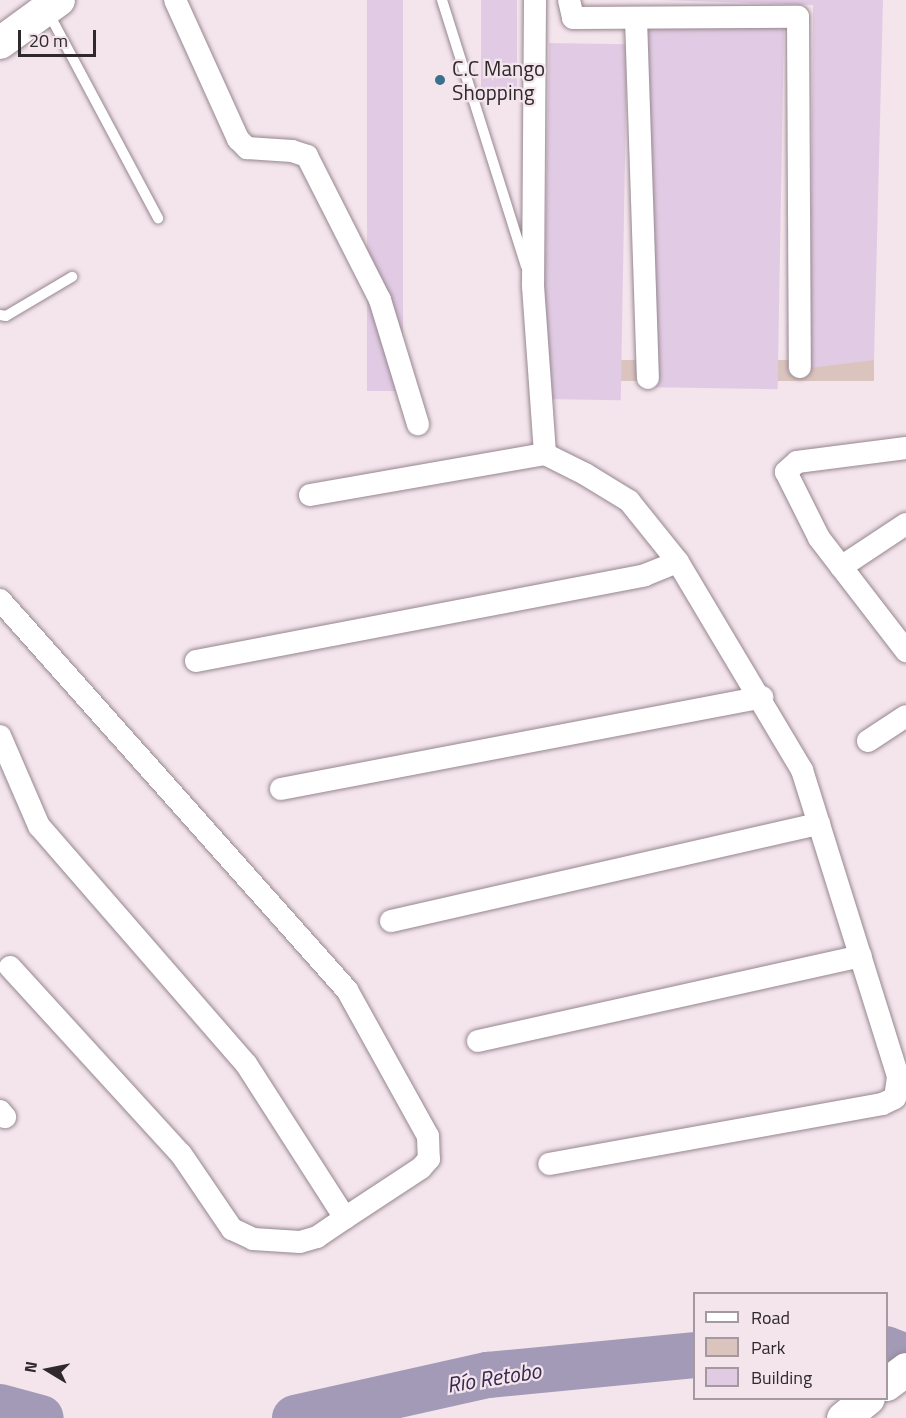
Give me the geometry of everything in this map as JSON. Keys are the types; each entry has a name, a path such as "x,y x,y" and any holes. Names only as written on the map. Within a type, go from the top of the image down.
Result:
{"highway":[{"path":"888,1382 906,1369"},
{"path":"843,1418 866,1400"}],"main road":[{"path":"0,43 53,4"}],"street":[{"path":"175,0 238,139 247,148 292,151 307,156 380,300 418,424"},
{"path":"535,0 533,286 545,454"},
{"path":"568,0 573,18 636,20 798,16 800,367"},
{"path":"636,20 648,378"},
{"path":"906,448 797,462 786,472 819,538 906,651"},
{"path":"310,495 545,454 629,501 678,562 762,697 802,770 898,1077 895,1098 882,1104 549,1164"},
{"path":"841,567 906,524"},
{"path":"196,661 645,575 678,562"},
{"path":"0,600 347,990 428,1136 429,1159 422,1168 317,1237 300,1242 253,1239 232,1229 181,1154 10,967"},
{"path":"281,789 762,697"},
{"path":"868,741 906,716"},
{"path":"0,736 39,826 246,1064 345,1218"},
{"path":"391,921 819,824"},
{"path":"478,1041 861,956"}],"lane":[{"path":"442,0 533,286"},
{"path":"53,4 158,218"},
{"path":"0,315 6,316 72,277"}],"green space":[{"path":"550,360 874,360 874,381 550,381"}],"building":[{"path":"367,0 403,0 403,391 367,391"},
{"path":"481,0 517,0 517,100 481,100"},
{"path":"662,0 883,0 874,360 810,368 813,5"},
{"path":"648,22 784,24 778,389 642,387"},
{"path":"549,43 627,44 621,400 543,399"}],"waterway":[{"name":"Río Retobo","path":"888,1350 906,1357"},
{"name":"Río Retobo","path":"295,1418 488,1375 693,1355"},
{"name":"Río Retobo","path":"0,1407 41,1418"}],"place":[{"name":"C.C Mango Shopping","path":"440,80"}]}
